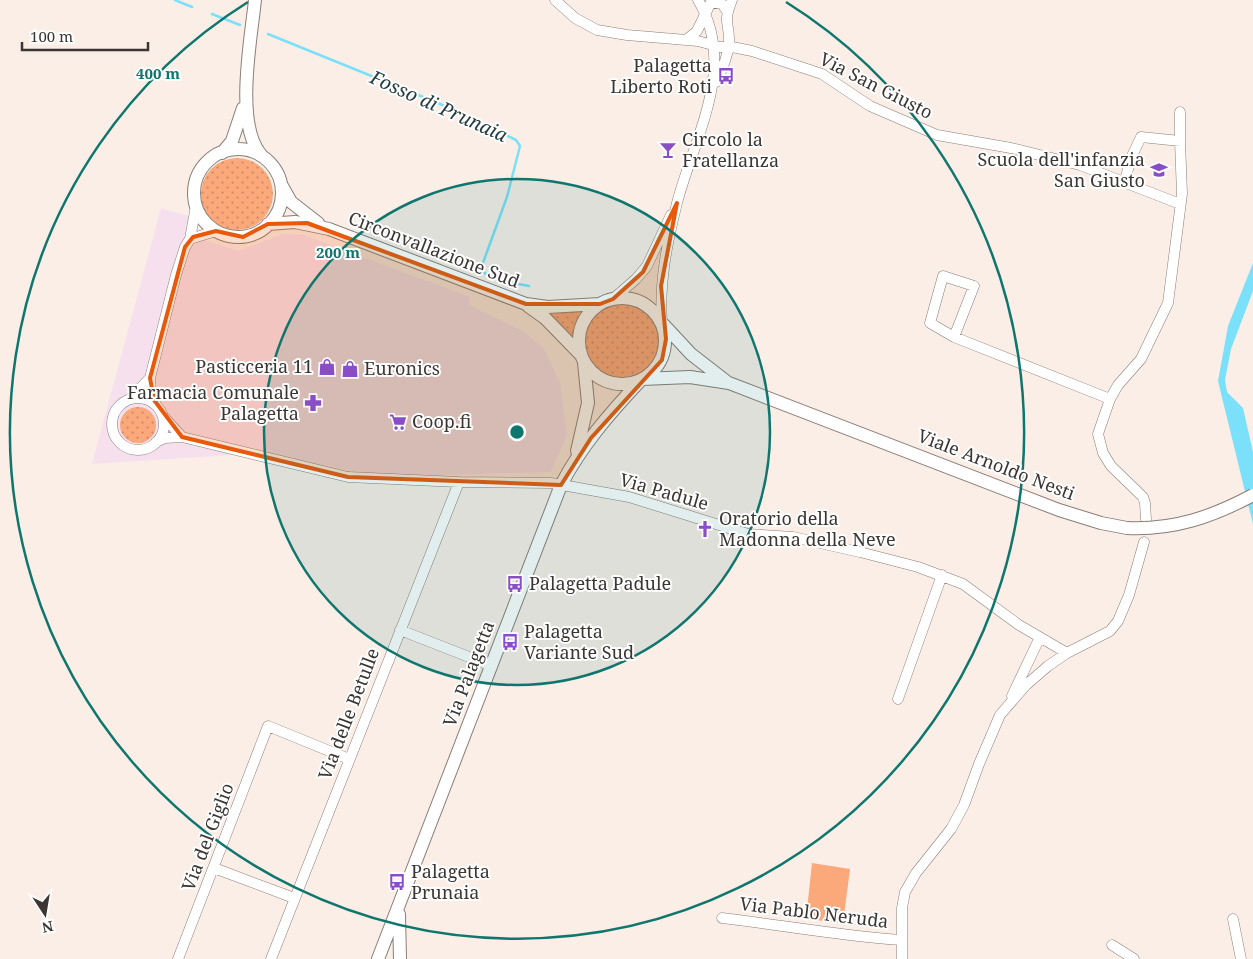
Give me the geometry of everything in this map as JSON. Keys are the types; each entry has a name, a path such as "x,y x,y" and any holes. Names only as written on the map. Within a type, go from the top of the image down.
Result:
{"street":[{"path":"222,153 232,141 246,98 255,0"},
{"name":"Via San Giusto","path":"555,0 575,18 597,30 613,34 686,40 747,50 822,74 870,106 937,135 1011,148 1080,165 1180,204"},
{"path":"698,0 706,14 715,46"},
{"path":"728,46 725,21 732,0"},
{"path":"686,40 697,32 712,1 722,4 727,11"},
{"name":"Via Palagetta","path":"713,87 715,46"},
{"name":"Via Palagetta","path":"378,959 561,484 574,461 611,413 641,380 656,369 664,354 666,339 662,323 662,274 677,203 713,87 726,58 728,46"},
{"name":"Circonvallazione Sud","path":"246,98 250,136 258,152 276,172 286,196 295,206 329,229"},
{"path":"1146,519 1146,503 1111,466 1099,441 1100,424 1110,398 1118,385 1141,359 1168,304 1183,177 1180,112"},
{"path":"1124,183 1132,156 1141,136 1180,141"},
{"path":"216,231 202,219 196,206 194,192 198,174 210,159 222,153 244,150 265,159"},
{"path":"268,224 280,204 280,182"},
{"name":"Via Palagetta","path":"574,461 588,403 583,358 579,347 581,327 588,314 600,304 612,299 636,279 647,266 677,203"},
{"path":"155,443 163,430 160,411 151,393 150,378 176,275 190,238 196,206"},
{"name":"Circonvallazione Sud","path":"216,231 230,236 243,237 268,224 295,222 329,229 526,304 545,318 583,358"},
{"path":"190,238 216,231"},
{"path":"954,337 974,286 943,276 930,323 954,337 1110,398"},
{"name":"Via Palagetta","path":"612,299 629,299 642,303 655,312 662,323"},
{"name":"Circonvallazione Sud","path":"526,304 554,306 600,304"},
{"name":"Viale Arnoldo Nesti","path":"662,323 691,354 729,383"},
{"path":"583,358 594,374 608,382 623,384 641,380"},
{"name":"Viale Arnoldo Nesti","path":"641,380 690,377 729,383 1059,510 1101,523 1127,528 1168,527 1198,520 1221,512 1253,495"},
{"path":"130,399 150,378"},
{"path":"130,399 145,399 160,411 182,437 165,438 141,449 134,449 126,446 115,436 112,429 114,414 123,402 130,399"},
{"name":"Via Padule","path":"182,437 348,477 561,484 628,497 670,508 730,529 762,535 792,537 860,552 942,575 963,584 995,609 1067,653"},
{"name":"Via delle Betulle","path":"271,959 459,482"},
{"path":"1009,704 1026,685 1067,653 1110,631 1118,621 1129,595 1144,542"},
{"path":"898,699 942,575"},
{"path":"400,630 492,666"},
{"path":"902,959 902,908 906,892 916,873 951,829 964,805 994,727 1009,704 1040,637"},
{"name":"Via del Giglio","path":"178,959 268,726 349,759"},
{"path":"214,868 294,898"},
{"name":"Via Palagetta","path":"400,902 398,944 400,959"},
{"name":"Via Pablo Neruda","path":"722,918 800,927 852,937 902,940"},
{"path":"1233,919 1241,959"},
{"path":"398,944 406,959"},
{"path":"1112,945 1134,959"}],"highlighted area":[{"path":"677,203 661,286 666,339 662,360 591,438 561,485 348,477 182,437 154,400 150,378 185,247 193,237 216,231 243,237 268,224 307,223 526,304 600,304 613,299 643,272"}],"shaded area":[{"path":"237,158 257,164 267,174 273,194 267,214 257,224 237,230 217,224 207,214 201,194 207,174 217,164"},
{"path":"161,208 189,216 204,240 238,251 283,234 304,235 470,297 469,305 521,330 543,347 560,383 567,435 551,472 438,475 357,472 265,453 92,464"},
{"path":"623,303 638,306 650,314 658,326 661,341 658,356 650,368 638,376 623,379 608,376 596,368 588,356 585,341 588,326 596,314 608,306"},
{"path":"581,311 572,338 550,314"},
{"path":"138,407 145,408 151,412 155,418 155,432 151,438 145,442 138,443 131,442 125,438 121,432 120,425 121,418 125,412 131,408"},
{"path":"812,863 850,869 843,923 806,919"}],"water":[{"path":"1253,263 1253,291 1231,349 1225,380 1227,392 1243,408 1253,452 1253,524 1218,381 1228,326"}],"waterway":[{"name":"Fosso di Prunaia","path":"175,0 192,7"},
{"name":"Fosso di Prunaia","path":"212,14 240,25"},
{"name":"Fosso di Prunaia","path":"268,34 438,103 516,140 520,146 507,197 480,271 503,281 529,286"}],"place":[{"name":"Palagetta Liberto Roti","path":"726,76"},
{"name":"Circolo la Fratellanza","path":"668,150"},
{"name":"Scuola dell'infanzia San Giusto","path":"1159,170"},
{"name":"Pasticceria 11","path":"327,367"},
{"name":"Euronics","path":"350,369"},
{"name":"Farmacia Comunale Palagetta","path":"313,403"},
{"name":"Coop.fi","path":"398,422"},
{"name":"Oratorio della Madonna della Neve","path":"705,529"},
{"name":"Palagetta Padule","path":"515,584"},
{"name":"Palagetta Variante Sud","path":"510,642"},
{"name":"Palagetta Prunaia","path":"397,882"}]}
